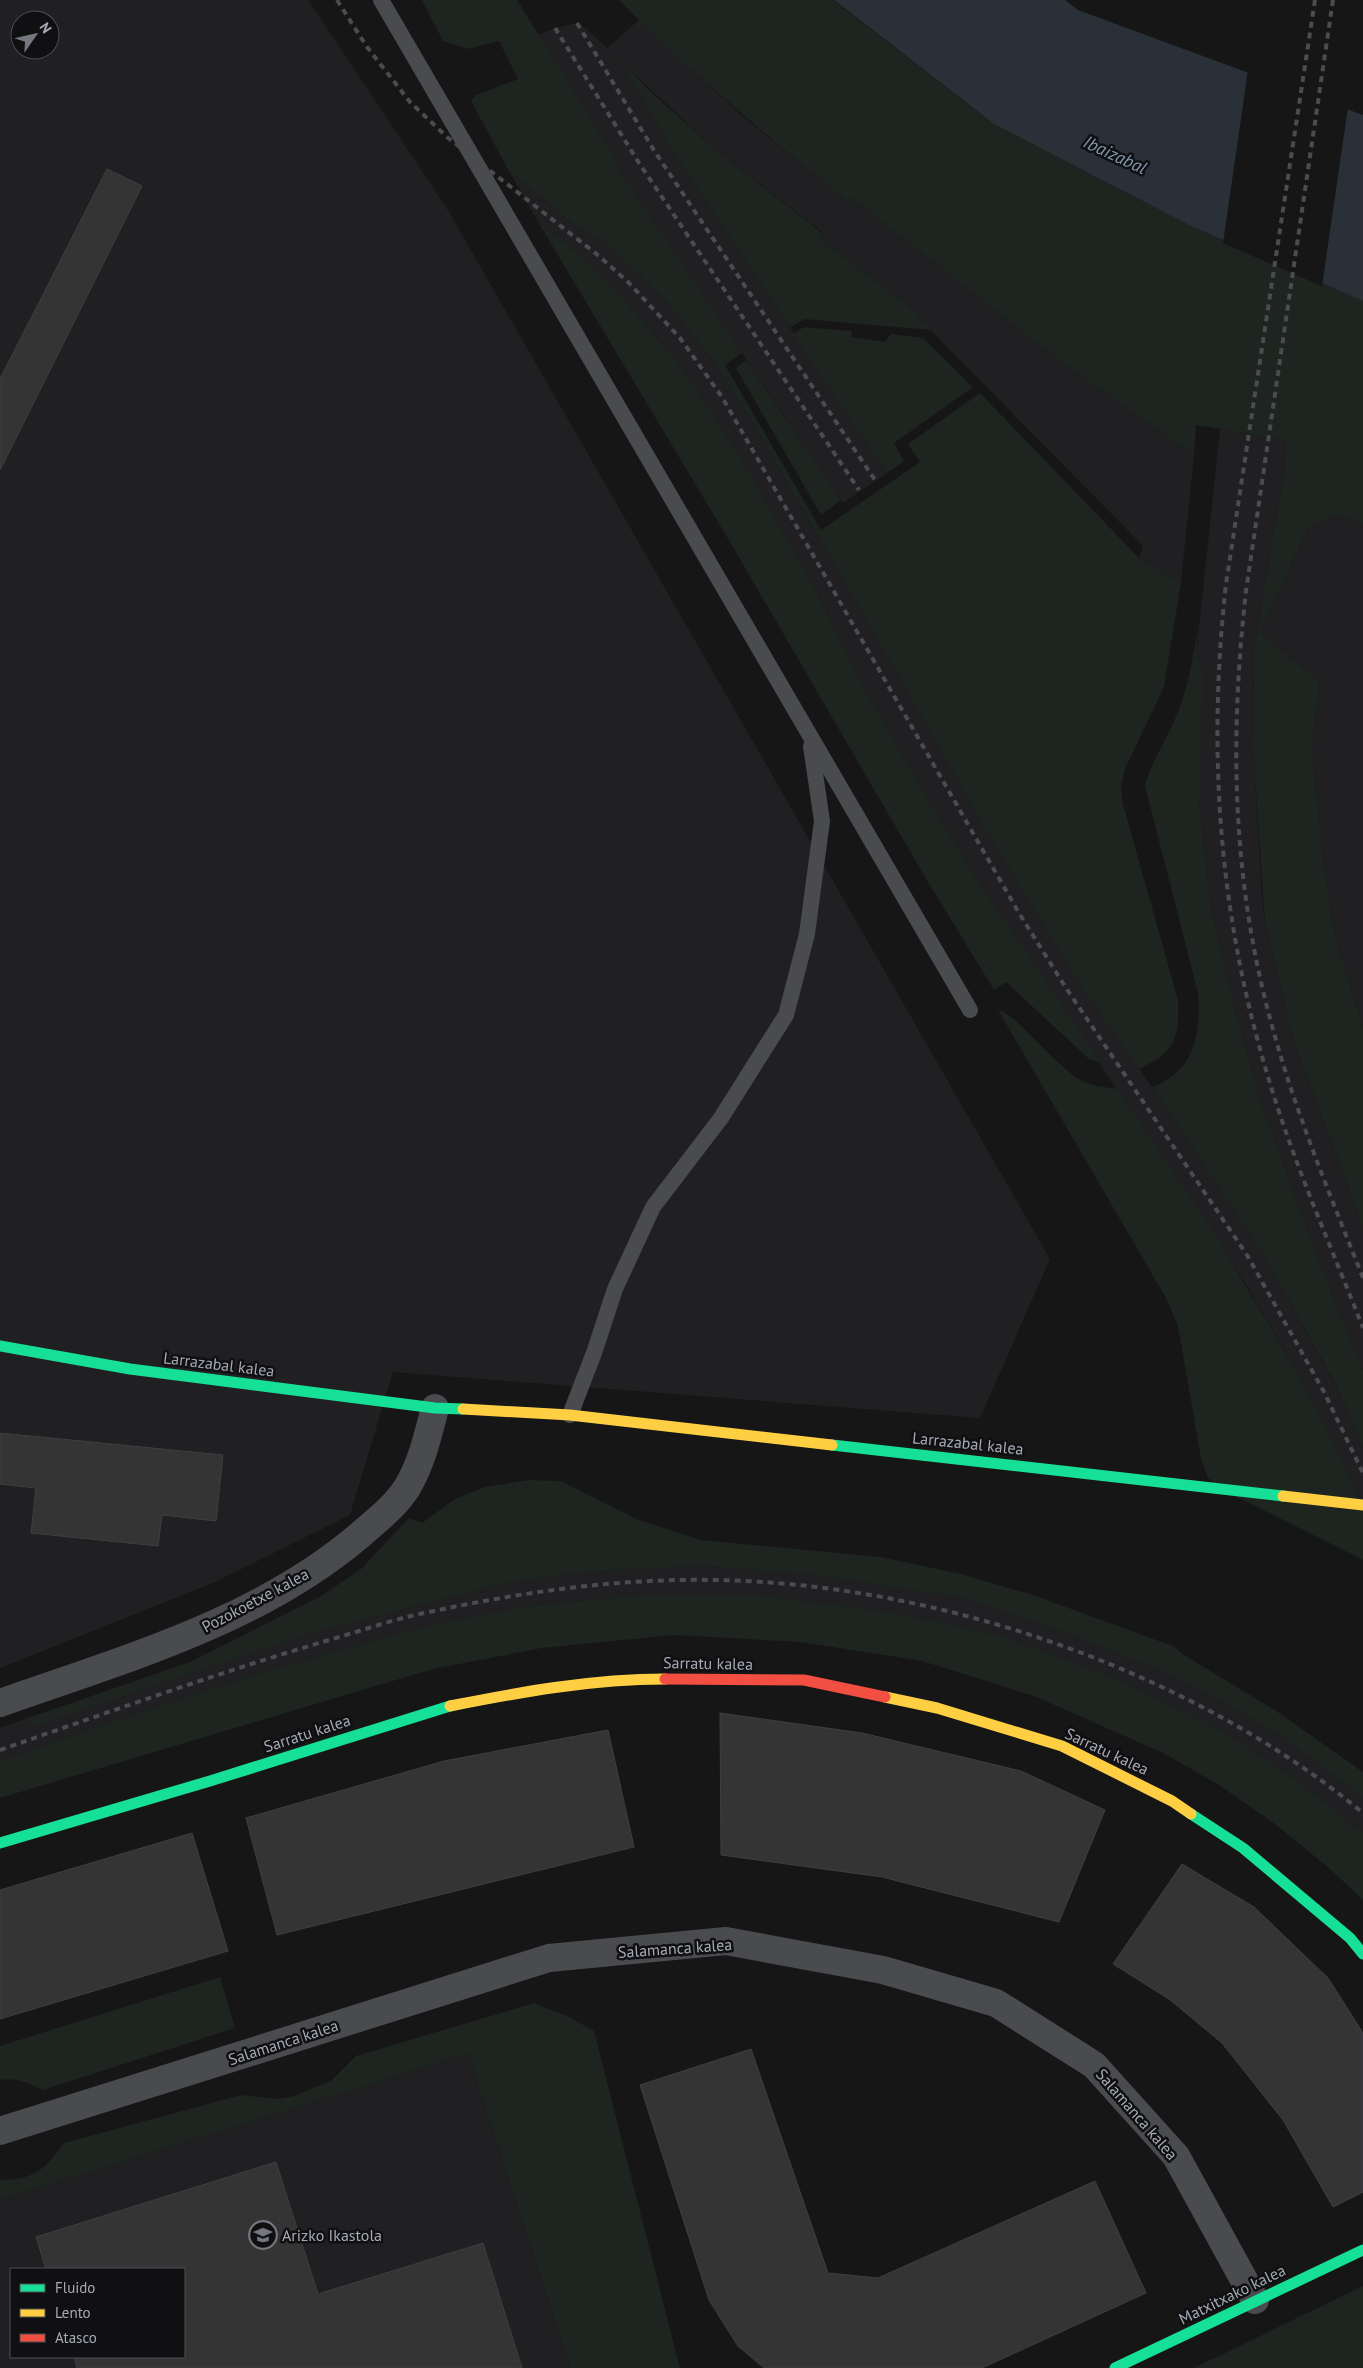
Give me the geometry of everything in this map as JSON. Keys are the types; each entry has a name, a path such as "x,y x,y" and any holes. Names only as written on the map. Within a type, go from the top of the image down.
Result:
{"street":[{"name":"Larrazabal kalea","path":"0,1346 130,1369 435,1408 570,1415 1363,1505"},
{"name":"Pozokoetxe kalea","path":"0,1703 176,1641 235,1614 288,1586 341,1551 388,1511 407,1487 421,1457 435,1408"},
{"name":"Sarratu kalea","path":"0,1843 210,1781 433,1710 509,1694 590,1682 650,1679 804,1680 937,1708 1062,1746 1172,1800 1243,1848 1336,1926 1363,1954"},
{"name":"Salamanca kalea","path":"0,2131 549,1958 726,1941 883,1970 996,2003 1094,2065 1176,2156 1255,2300"},
{"name":"Matxitxako kalea","path":"1115,2368 1363,2250"}],"lane":[{"path":"381,0 970,1010"},
{"path":"570,1415 594,1353 615,1289 653,1207 721,1118 786,1015 808,934 822,821 810,738"}],"shaded area":[{"path":"0,0 308,0 449,212 1050,1259 980,1418 393,1372 350,1515 215,1582 0,1668"},
{"path":"422,0 517,0 615,157 612,160 742,353 725,365 821,530 920,462 908,444 980,393 1139,558 1181,583 1164,687 1125,769 1121,786 1123,804 1178,1000 1178,1024 1174,1039 1171,1046 1160,1057 1139,1069 1084,991 982,825 751,420 716,365 668,303 598,236 592,239 509,171 471,101 476,95 518,79 499,41 468,49 443,41"},
{"path":"619,0 833,0 994,124 1191,226 1363,301 1363,524 1337,514 1309,527 1260,632 1320,682 1312,749 1323,857 1335,936 1363,1027 1363,1227 1293,1040 1265,922 1253,749 1254,649 1284,471 1286,440 1196,425 1194,455 1065,365 851,198 847,201 730,104"},
{"path":"639,20 740,114 847,201 851,198 1065,365 1194,455 1181,583 1139,558 1143,546 901,300 819,238 822,232 715,149 618,59 674,154 887,473 843,503 611,160 615,157 538,35 555,28 577,23 586,28 607,48"},
{"path":"617,57 651,92 715,149 822,233 819,238 901,300 931,330 804,319 790,328 674,154"},
{"path":"509,171 592,239 598,236 668,303 716,365 751,420 982,825 1084,991 1152,1087 1261,1252 1333,1380 1363,1447 1363,1506 1334,1443 1294,1366 1245,1283 980,884 930,802 861,682 815,588 735,447 684,370 613,286 588,261 538,222"},
{"path":"538,222 588,261 613,286 684,370 735,447 815,588 861,682 930,802 980,884 1101,1063 1089,1059 1006,982 994,990 925,877 727,537"},
{"path":"804,327 852,331 851,337 885,342 891,334 923,338 973,387 894,443 904,461 887,473 793,334"},
{"path":"746,360 841,500 821,515 736,368"},
{"path":"1220,429 1286,440 1284,471 1254,649 1253,749 1262,894 1265,922 1293,1040 1363,1227 1363,1370 1308,1232 1259,1096 1236,1013 1212,913 1199,801 1196,656"},
{"path":"1337,514 1363,524 1363,1027 1335,936 1323,857 1312,749 1320,682 1260,632 1309,527"},
{"path":"1198,629 1196,656 1203,670 1199,801 1212,913 1236,1013 1259,1096 1308,1232 1363,1370 1363,1447 1333,1379 1261,1252 1152,1087 1178,1071 1186,1061 1196,1037 1198,1023 1198,993 1145,786 1183,697"},
{"path":"998,1010 1016,1021 1064,1068 1076,1077 1087,1083 1117,1089 1209,1225 1294,1366 1334,1443 1363,1506 1363,1560 1221,1489 1208,1478 1201,1459 1178,1326 1166,1298"},
{"path":"528,1480 561,1481 639,1520 701,1540 881,1557 961,1574 1033,1595 1173,1646 1184,1655 1275,1710 1363,1772 1363,1799 1277,1733 1173,1676 1052,1628 966,1599 822,1576 699,1566 591,1572 512,1582 319,1631 32,1727 25,1719 190,1662 321,1596 361,1569 409,1518 422,1523 455,1499 485,1487"},
{"path":"699,1566 822,1576 966,1599 1052,1628 1173,1676 1277,1733 1363,1799 1363,1832 1292,1777 1107,1675 1003,1636 898,1613 755,1594 642,1594 528,1606 432,1624 265,1671 113,1721 0,1761 0,1728 25,1719 33,1726 319,1631 512,1582 591,1572"},
{"path":"642,1594 755,1594 898,1613 1003,1636 1107,1675 1210,1724 1292,1777 1363,1832 1363,1900 1329,1868 1275,1824 1219,1785 1163,1753 1034,1696 922,1661 800,1642 674,1635 542,1648 433,1669 0,1798 0,1761 113,1721 265,1671 432,1624 528,1606"},
{"path":"220,1977 235,2028 43,2090 17,2080 0,2080 0,2046"},
{"path":"534,2003 567,2016 594,2031 680,2368 570,2368 468,2054 0,2200 0,2180 21,2178 38,2171 51,2160 64,2143 241,2095 276,2099 295,2096 332,2080 356,2056"},
{"name":"Arizko Ikastola","path":"468,2054 570,2368 0,2368 0,2200"},
{"path":"1363,2286 1363,2368 1194,2368"}],"water":[{"name":"Ibaizabal","path":"834,0 1065,0 1078,10 1363,115 1363,301 1191,226 994,124"}],"pier":[{"path":"1248,70 1348,107 1322,286 1223,243"}],"building":[{"path":"107,169 142,186 0,470 0,379"},
{"path":"0,1433 223,1455 216,1521 162,1515 158,1546 31,1533 36,1488 0,1484"},
{"path":"720,1713 862,1733 1021,1771 1105,1810 1059,1922 882,1877 721,1855"},
{"path":"608,1730 634,1847 277,1935 246,1818 444,1761"},
{"path":"192,1833 228,1951 0,2019 0,1890"},
{"path":"1182,1864 1254,1907 1328,1978 1363,2033 1363,2192 1333,2207 1283,2120 1222,2043 1169,1999 1113,1964"},
{"path":"751,2049 828,2273 878,2278 1095,2181 1146,2293 982,2368 764,2368 738,2346 709,2300 640,2085"},
{"path":"276,2162 318,2294 483,2243 522,2368 77,2368 74,2358 185,2358 185,2268 46,2268 36,2237"}],"railway":[{"path":"337,0 367,47 410,102 447,137 599,256 629,283 680,338 722,397 1019,913 1066,988 1247,1255 1324,1392 1363,1473"},
{"path":"1315,0 1226,584 1220,647 1218,772 1228,896 1252,1019 1269,1080 1290,1143 1363,1328"},
{"path":"1333,0 1246,591 1237,703 1236,759 1242,868 1260,978 1293,1095 1363,1278"},
{"path":"577,23 655,152 875,480"},
{"path":"555,28 639,163 859,490"},
{"path":"0,1750 252,1664 409,1616 456,1606 566,1588 603,1584 714,1580 799,1585 885,1598 972,1617 1057,1644 1141,1677 1220,1717 1295,1762 1363,1813"}],"traffic: fast":[{"path":"0,1346 130,1369 435,1408 463,1409"},
{"path":"832,1445 1283,1496"},
{"path":"0,1843 210,1781 450,1706"},
{"path":"1191,1814 1243,1848 1350,1938 1363,1954"},
{"path":"1115,2368 1363,2250"}],"traffic: slow":[{"path":"463,1409 570,1415 832,1445"},
{"path":"1283,1496 1363,1505"},
{"path":"450,1706 530,1691 584,1684 665,1679"},
{"path":"885,1697 937,1708 1062,1746 1172,1801 1191,1814"}],"traffic: jam":[{"path":"665,1679 804,1680 885,1697"}],"place":[{"name":"Arizko Ikastola","path":"263,2235"}]}
